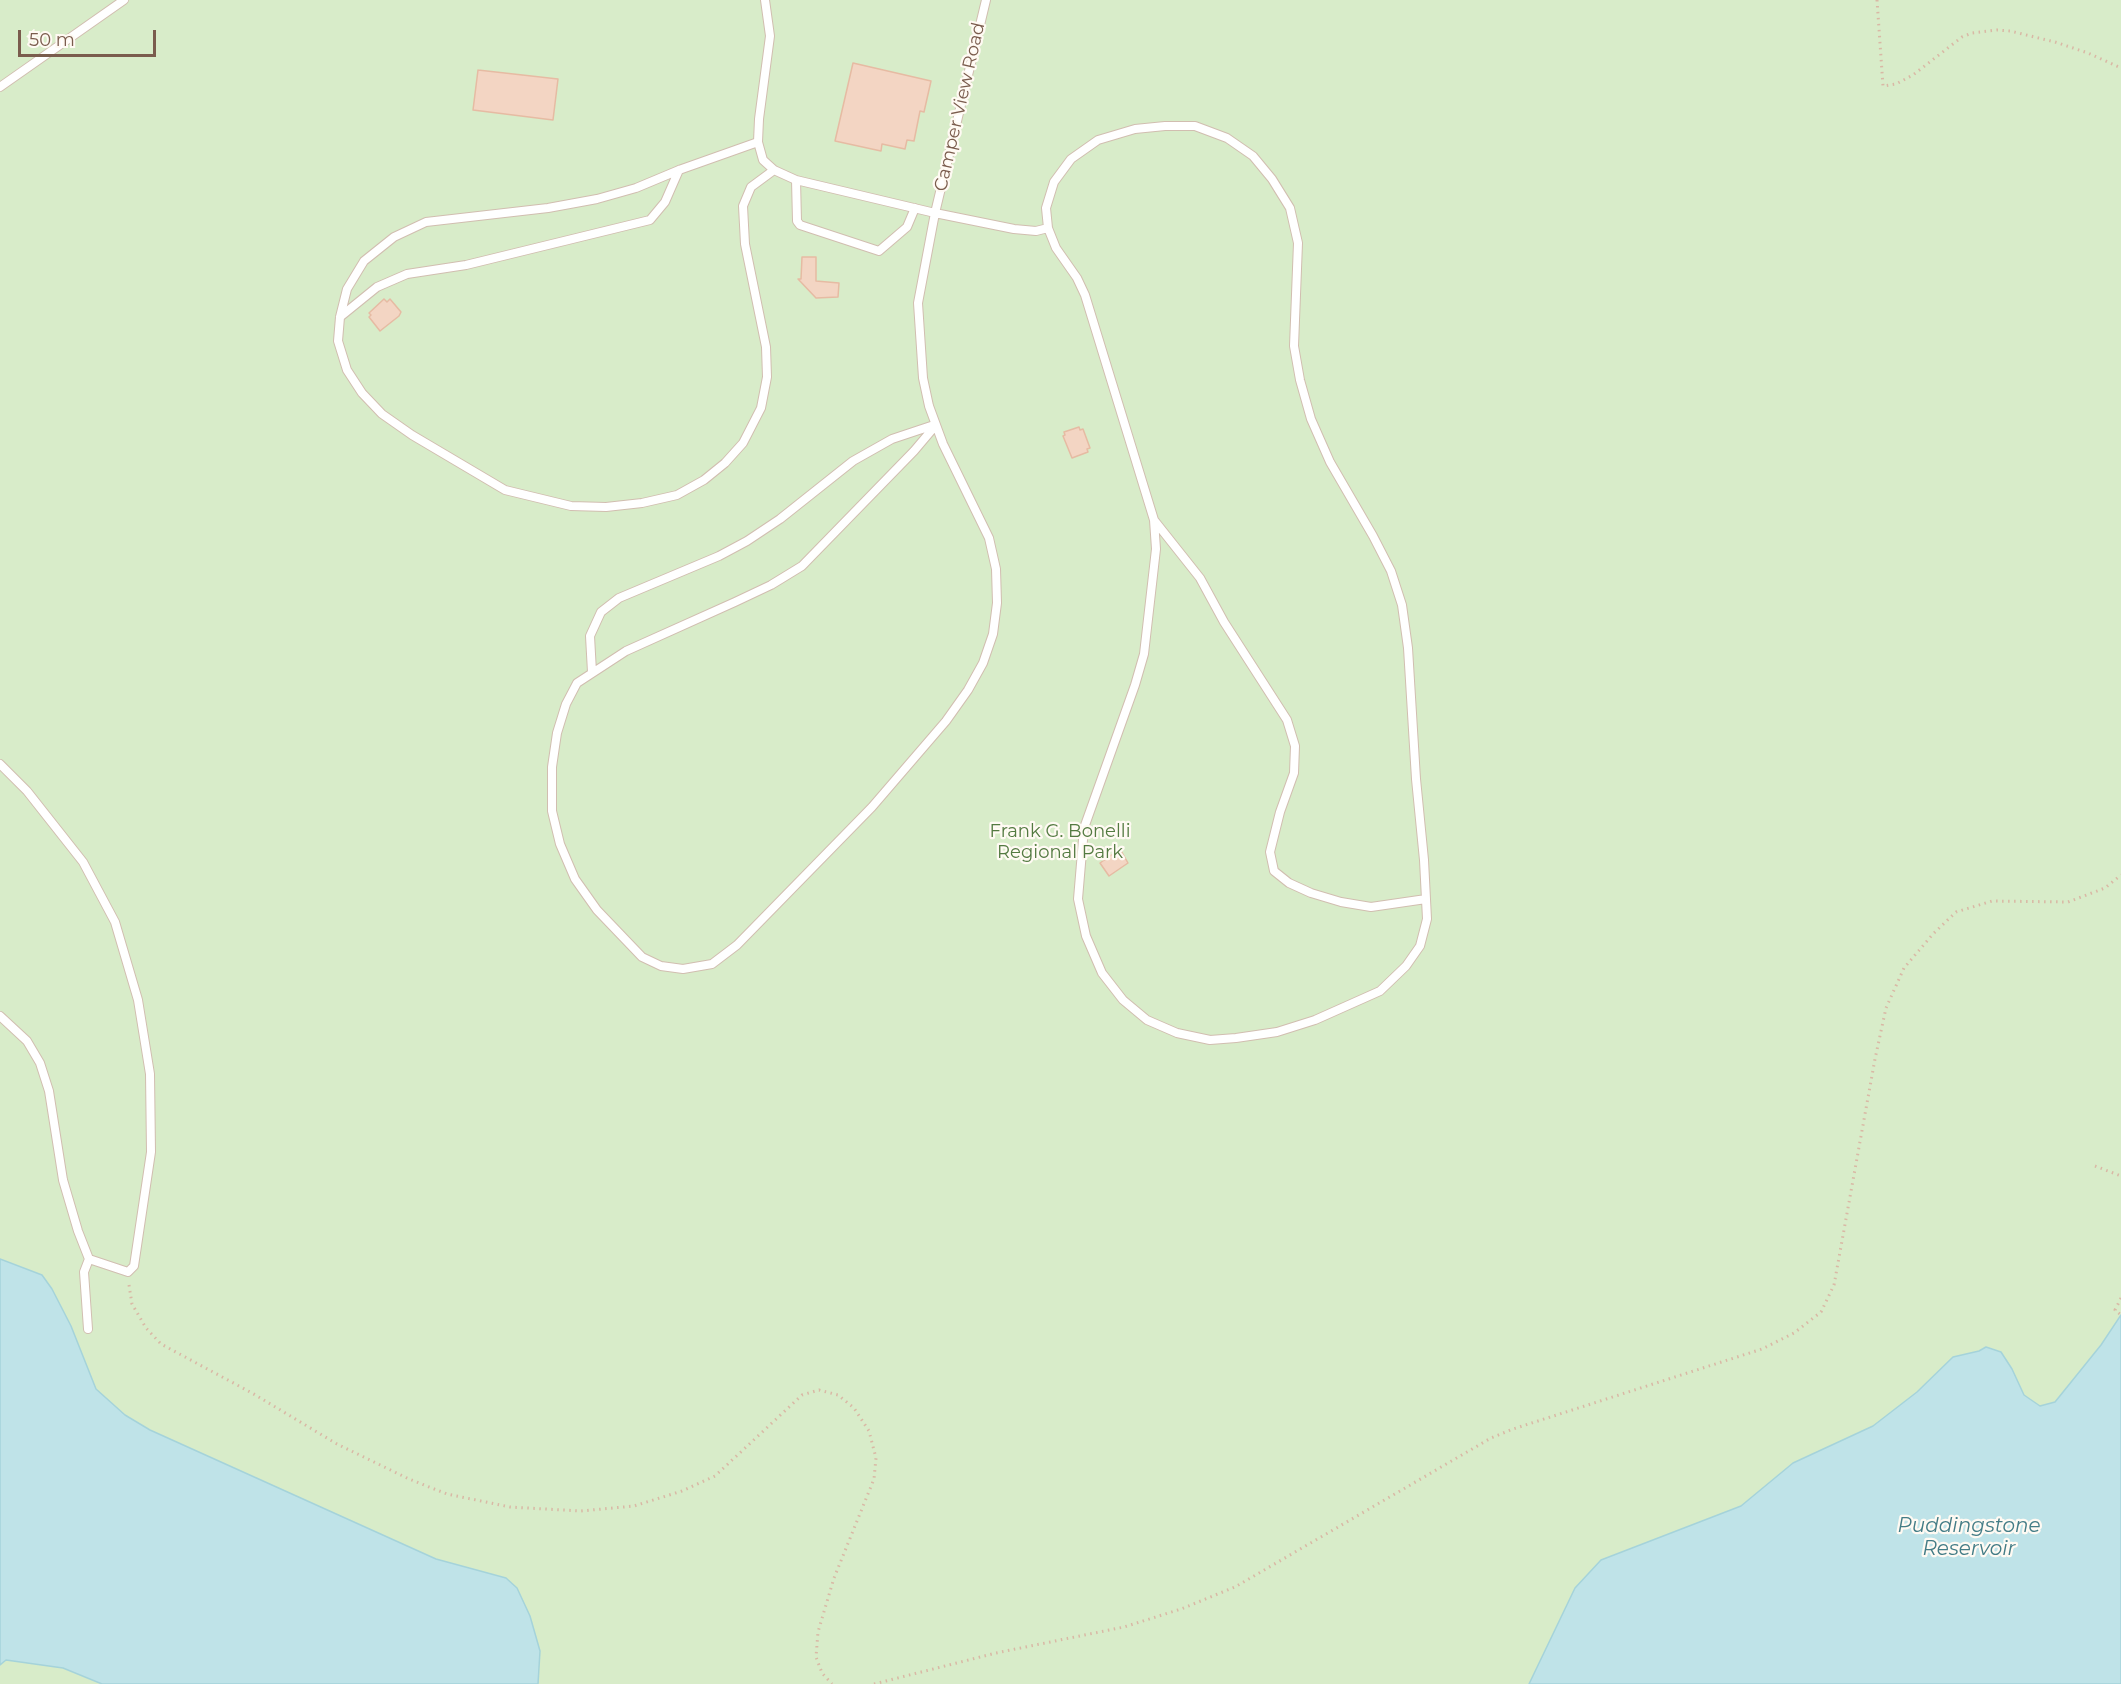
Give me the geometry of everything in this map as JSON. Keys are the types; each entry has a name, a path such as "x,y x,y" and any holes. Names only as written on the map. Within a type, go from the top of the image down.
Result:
{"lane":[{"path":"0,87 124,0"},
{"path":"765,0 770,36 758,142 763,160 774,170 796,180 935,213 1014,229 1036,231 1048,228"},
{"name":"Camper View Road","path":"936,424 914,451 802,566 771,585 626,651 577,683 566,704 557,734 552,766 552,811 560,844 575,879 619,934 642,957 661,966 683,969 712,964 737,945 872,807 946,721 968,690 983,663 993,634 997,603 996,569 989,538 929,406 923,378 918,303 935,213 986,0"},
{"path":"1195,126 1227,138 1252,156 1272,179 1290,208 1298,243 1294,346 1311,419 1330,462 1391,571 1402,605 1408,648 1427,919 1419,946 1406,966 1380,991 1315,1020 1277,1032 1210,1040 1177,1033 1146,1020 1123,1000 1102,973 1086,936 1078,899 1084,828 1136,685 1144,654 1156,549 1154,520 1085,296 1077,278 1056,248 1048,228 1046,208 1054,182 1071,159 1098,140 1145,128 1195,126"},
{"path":"758,142 679,170 636,189 548,208 426,222 394,237 364,261 347,289 340,317 338,341 347,370 362,393 382,414 412,435 505,490 571,506 606,507 642,503 677,495 704,480 725,463 743,443 761,408 767,377 766,347 745,244 743,207 751,187 774,170"},
{"path":"340,317 377,287 407,274 466,265 650,220 665,202 679,170"},
{"path":"796,180 797,222 800,225 879,251 907,227 915,208"},
{"path":"592,672 590,636 601,612 619,598 738,546 780,519 853,461 892,439 936,424"},
{"path":"1154,520 1200,578 1224,622 1287,720 1295,746 1294,773 1280,812 1270,852 1274,871 1289,883 1311,893 1341,902 1371,907 1426,899"},
{"path":"0,764 27,790 82,862 115,922 138,1000 150,1074 151,1152 134,1266 128,1272 89,1259"},
{"path":"0,1016 27,1041 40,1063 49,1091 63,1180 89,1259 84,1272 88,1329"}],"path":[{"path":"1877,0 1883,86 1896,84 1913,75 1962,37 1972,33 1997,30 2055,42 2088,53 2121,68"},
{"path":"874,1684 996,1653 1124,1627 1181,1609 1235,1587 1491,1438 1762,1349 1794,1334 1821,1312 1834,1285 1886,1008 1904,968 1933,934 1956,912 1992,902 2068,902 2105,888 2121,875"},
{"path":"2096,1166 2121,1176"},
{"path":"128,1272 132,1304 146,1328 161,1344 252,1393 337,1444 408,1479 447,1494 510,1507 581,1510 634,1506 682,1491 715,1476 802,1395 819,1390 838,1395 854,1408 868,1431 876,1458 874,1479 834,1578 818,1632 816,1657 822,1673 832,1684"},
{"path":"2121,1298 2115,1310 2121,1315"}],"green space":[{"name":"Frank G. Bonelli Regional Park","path":"0,0 2121,0 2121,1684 0,1684"}],"water":[{"path":"0,1259 42,1275 71,1326 96,1389 125,1415 150,1430 436,1559 506,1578 517,1588 530,1616 540,1651 538,1684 102,1684 63,1668 6,1660 0,1665"},
{"name":"Puddingstone Reservoir","path":"2121,1315 2121,1684 1529,1684 1575,1588 1601,1560 1741,1506 1793,1463 1873,1426 1917,1392 1953,1357 1986,1347 2001,1352 2024,1395 2040,1406 2055,1402 2101,1345"}],"building":[{"path":"853,63 931,81 924,112 920,111 914,141 907,140 905,149 882,144 881,151 835,141"},
{"path":"478,70 558,79 553,120 473,110"},
{"path":"802,257 816,257 816,281 839,283 838,297 816,298 798,279 801,279"},
{"path":"384,299 387,302 390,299 401,312 380,331 369,317 371,315 369,313"},
{"path":"1079,427 1080,430 1083,429 1090,448 1087,449 1088,452 1072,458 1063,436 1064,432"},
{"path":"1120,849 1128,863 1109,876 1100,863"}]}
